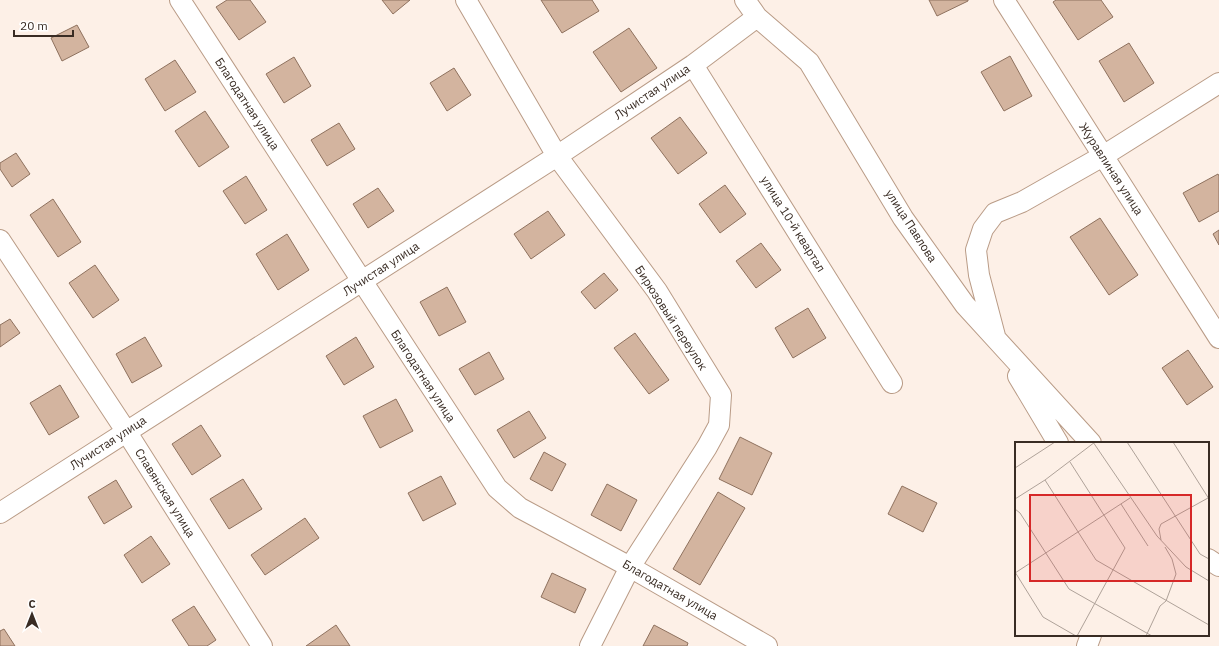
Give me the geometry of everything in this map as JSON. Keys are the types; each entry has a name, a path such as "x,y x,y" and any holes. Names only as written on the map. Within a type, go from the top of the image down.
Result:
{"street":[{"name":"Благодатная улица","path":"180,0 497,488 520,508 630,567 767,646"},
{"name":"Бирюзовый переулок","path":"466,0 557,156 657,292 722,395 719,425 707,447 630,567 590,646"},
{"name":"улица Павлова","path":"745,0 756,17 809,62 903,218 965,306 1090,442"},
{"name":"Журавлиная улица","path":"1004,0 1219,338"},
{"name":"Лучистая улица","path":"0,513 557,156 693,65 756,17"},
{"name":"улица 10-й квартал","path":"693,65 892,383"},
{"path":"1057,442 995,339 979,274 976,250 983,229 994,213 1022,202 1102,156 1219,83"},
{"name":"Славянская улица","path":"0,240 126,431 262,646"},
{"path":"1209,560 1219,566"},
{"path":"1087,646 1091,636"}],"building":[{"path":"227,0 250,0 266,22 239,40 216,7"},
{"path":"382,0 410,0 393,14"},
{"path":"541,0 592,0 599,11 562,33"},
{"path":"929,0 968,0 968,1 937,16"},
{"path":"1056,0 1101,0 1113,17 1078,40 1053,2"},
{"path":"77,25 89,47 62,61 51,38"},
{"path":"629,28 657,68 621,92 593,52"},
{"path":"1129,43 1154,83 1124,102 1099,61"},
{"path":"1010,56 1032,96 1004,111 981,72"},
{"path":"294,57 311,86 284,103 266,74"},
{"path":"175,60 196,92 165,111 145,79"},
{"path":"454,68 471,95 447,111 430,83"},
{"path":"205,111 229,147 199,167 175,131"},
{"path":"680,117 707,153 678,174 651,138"},
{"path":"339,123 355,149 327,166 311,140"},
{"path":"16,153 30,174 12,187 0,169 0,163"},
{"path":"1218,174 1219,211 1199,222 1183,193"},
{"path":"246,176 267,210 245,224 223,191"},
{"path":"725,185 746,214 720,233 699,204"},
{"path":"378,188 394,211 368,228 353,204"},
{"path":"53,199 81,242 58,257 30,215"},
{"path":"548,211 565,235 531,259 514,234"},
{"path":"1100,218 1138,275 1109,295 1070,237"},
{"path":"1219,230 1219,245 1213,234"},
{"path":"287,234 309,270 278,290 256,254"},
{"path":"761,243 781,270 756,288 736,261"},
{"path":"95,265 119,300 93,318 69,283"},
{"path":"604,273 618,290 595,309 581,292"},
{"path":"447,287 466,322 439,336 420,302"},
{"path":"808,308 826,338 793,358 775,328"},
{"path":"10,319 20,333 0,347 0,325"},
{"path":"635,333 669,380 649,394 614,348"},
{"path":"145,337 162,366 132,383 116,354"},
{"path":"356,337 374,367 344,385 326,356"},
{"path":"1188,350 1213,387 1187,405 1162,368"},
{"path":"489,352 504,379 475,395 459,369"},
{"path":"60,385 79,417 49,435 30,403"},
{"path":"396,399 413,431 380,448 363,416"},
{"path":"529,411 546,438 514,458 497,430"},
{"path":"201,425 221,456 192,475 172,444"},
{"path":"740,437 772,453 752,495 719,479"},
{"path":"544,452 566,464 552,491 530,479"},
{"path":"441,476 456,504 423,521 408,493"},
{"path":"243,479 262,509 229,529 210,499"},
{"path":"116,480 132,507 104,524 88,497"},
{"path":"607,484 637,500 621,531 591,515"},
{"path":"902,486 937,503 923,532 888,514"},
{"path":"718,492 745,508 700,585 673,569"},
{"path":"305,518 319,538 265,575 251,555"},
{"path":"151,536 170,564 142,583 124,555"},
{"path":"552,573 586,589 575,613 541,597"},
{"path":"194,606 216,640 207,646 189,646 172,620"},
{"path":"336,625 350,646 306,646"},
{"path":"654,625 688,643 687,646 643,646"},
{"path":"4,629 15,646 0,646 0,631"}]}
